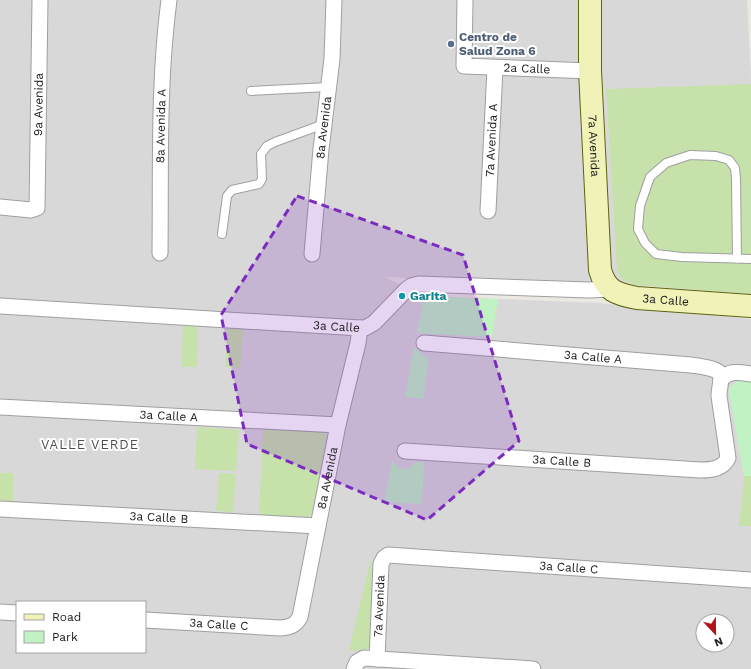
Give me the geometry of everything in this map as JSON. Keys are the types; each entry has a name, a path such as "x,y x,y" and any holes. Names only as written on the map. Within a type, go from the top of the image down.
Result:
{"main road":[{"name":"7a Avenida","path":"590,0 590,71 600,270 603,280 610,289"},
{"name":"3a Calle","path":"610,289 620,295 637,298 751,306"}],"street":[{"name":"9a Avenida","path":"0,207 31,210 37,208 40,0"},
{"name":"8a Avenida A","path":"160,253 162,75 164,37 169,0"},
{"name":"8a Avenida","path":"312,254 324,124 332,59 334,0"},
{"name":"2a Calle","path":"465,0 464,66 590,71"},
{"name":"7a Avenida A","path":"488,211 495,68"},
{"name":"3a Calle","path":"0,306 360,328 371,325 407,289 411,286 419,284 589,290 610,289"},
{"name":"8a Avenida","path":"292,626 300,617 338,424 358,343 360,328"},
{"name":"3a Calle A","path":"424,343 691,365 717,370 721,374 721,380"},
{"path":"721,380 724,376 733,372 751,374"},
{"name":"3a Calle B","path":"405,451 683,470 718,468 723,465 728,458 718,389 721,380"},
{"name":"3a Calle A","path":"0,407 338,424"},
{"name":"3a Calle B","path":"0,509 318,526"},
{"name":"3a Calle C","path":"387,556 394,555 751,580"},
{"name":"7a Avenida","path":"377,659 381,564 387,556"},
{"path":"0,612 16,613"},
{"name":"3a Calle C","path":"146,620 280,628 292,626"},
{"path":"355,665 364,658 533,669"}],"lane":[{"path":"250,91 328,87"},
{"path":"222,234 227,196 232,190 259,184 262,178 261,154 267,146 324,124"},
{"path":"737,259 736,179 735,168 729,160 716,156 690,155 666,163 650,177 640,206 638,229 645,243 656,254 682,258 737,259 751,259"}],"highlighted area":[{"path":"297,196 463,255 519,441 427,520 247,444 221,315"}],"shaded area":[{"path":"0,0 747,0 751,77 751,294 635,285 589,287 385,277 424,296 600,303 751,319 751,669 0,669"}],"green space":[{"path":"751,84 751,294 635,285 623,280 617,269 606,89"},
{"path":"424,296 498,299 492,337 417,333"},
{"path":"183,324 198,325 197,367 181,367"},
{"path":"228,325 244,326 240,368 225,367"},
{"path":"414,348 429,359 423,399 405,397"},
{"path":"740,380 751,381 751,476 744,476 729,392 729,387"},
{"path":"197,427 239,430 236,471 195,469"},
{"path":"263,428 319,430 326,434 327,440 313,513 307,518 259,515"},
{"path":"392,461 398,467 404,469 416,462 424,462 422,504 384,502"},
{"path":"0,473 13,473 13,502 0,501"},
{"path":"219,473 236,474 233,512 216,511"},
{"path":"744,476 751,476 751,526 739,526"},
{"path":"371,558 373,576 369,648 364,651 349,650"}],"place":[{"name":"Centro de Salud Zona 6","path":"451,44"},
{"name":"Garita","path":"402,296"}],"district":[{"name":"VALLE VERDE","path":"90,444"}]}
